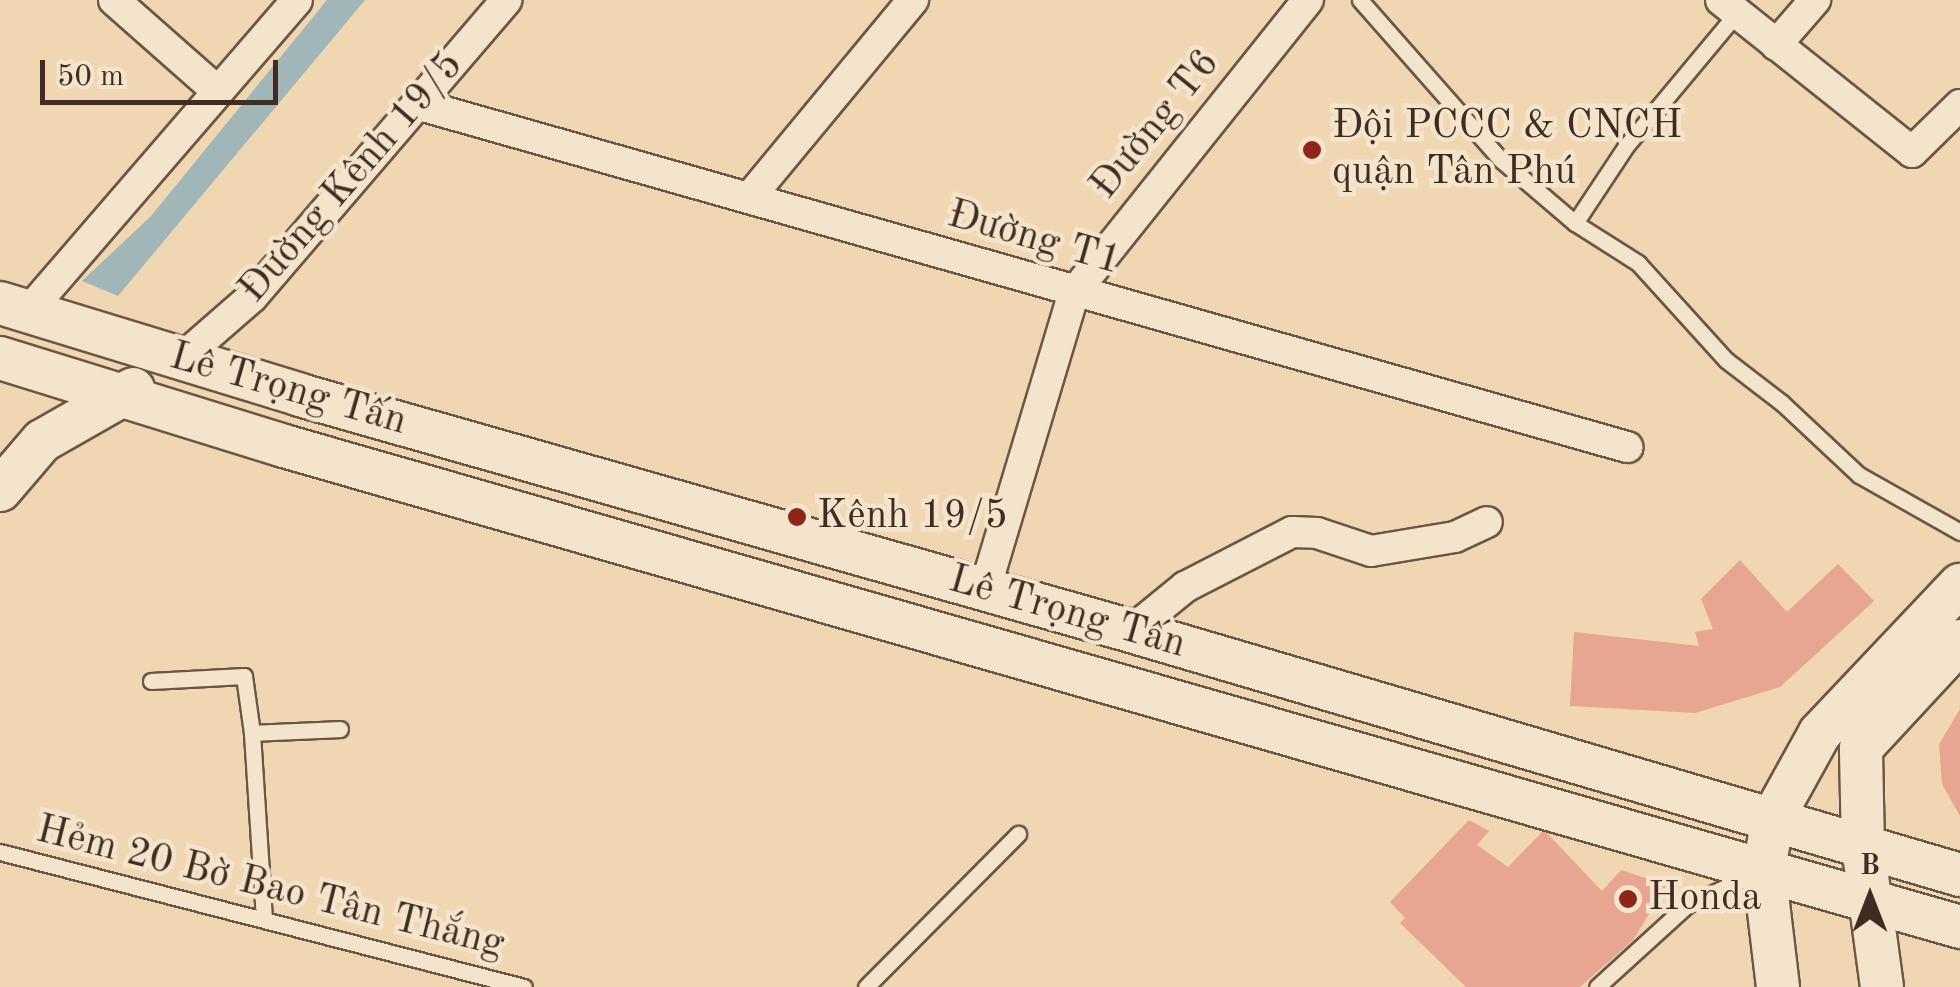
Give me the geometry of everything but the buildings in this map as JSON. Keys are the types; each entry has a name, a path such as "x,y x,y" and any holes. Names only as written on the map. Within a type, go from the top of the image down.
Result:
{"main road":[{"name":"Lê Trọng Tấn","path":"9,320 180,358 1960,874"},
{"name":"Lê Trọng Tấn","path":"0,358 1960,927"},
{"name":"Đường Kênh 19/5","path":"0,490 42,441 180,358"},
{"path":"1778,987 1764,869 1773,818 1820,734 1960,585"},
{"path":"969,640 985,589"},
{"path":"1882,987 1863,847 1858,765 1861,748 1960,641"},
{"path":"1764,869 1863,847"}],"street":[{"path":"114,0 216,90"},
{"path":"9,320 297,0"},
{"name":"Đường Kênh 19/5","path":"180,358 252,297 506,0"},
{"path":"750,197 914,0"},
{"name":"Đường T6","path":"985,589 1074,293 1308,0"},
{"path":"1776,45 1815,0"},
{"path":"1729,7 1912,152 1960,105"},
{"name":"Đường T1","path":"420,105 1627,447"},
{"path":"1131,631 1185,587 1292,532 1317,533 1372,551 1455,537 1487,522"}],"lane":[{"path":"1360,0 1500,159 1575,224 1638,263 1702,338 1782,403 1834,456 1960,532"},
{"path":"1575,224 1626,146 1729,7"},
{"path":"151,680 244,676 252,734 264,919"},
{"path":"252,734 340,729"},
{"path":"866,987 1018,834"},
{"name":"Hẻm 20 Bờ Bao Tân Thắng","path":"0,852 524,987"},
{"path":"1598,987 1687,905 1764,869"}],"shaded area":[{"path":"327,0 365,0 118,296 82,281 151,216"}],"place":[{"name":"Đội PCCC & CNCH quận Tân Phú","path":"1312,150"},
{"name":"Kênh 19/5","path":"797,517"},
{"name":"Honda","path":"1628,899"}]}
